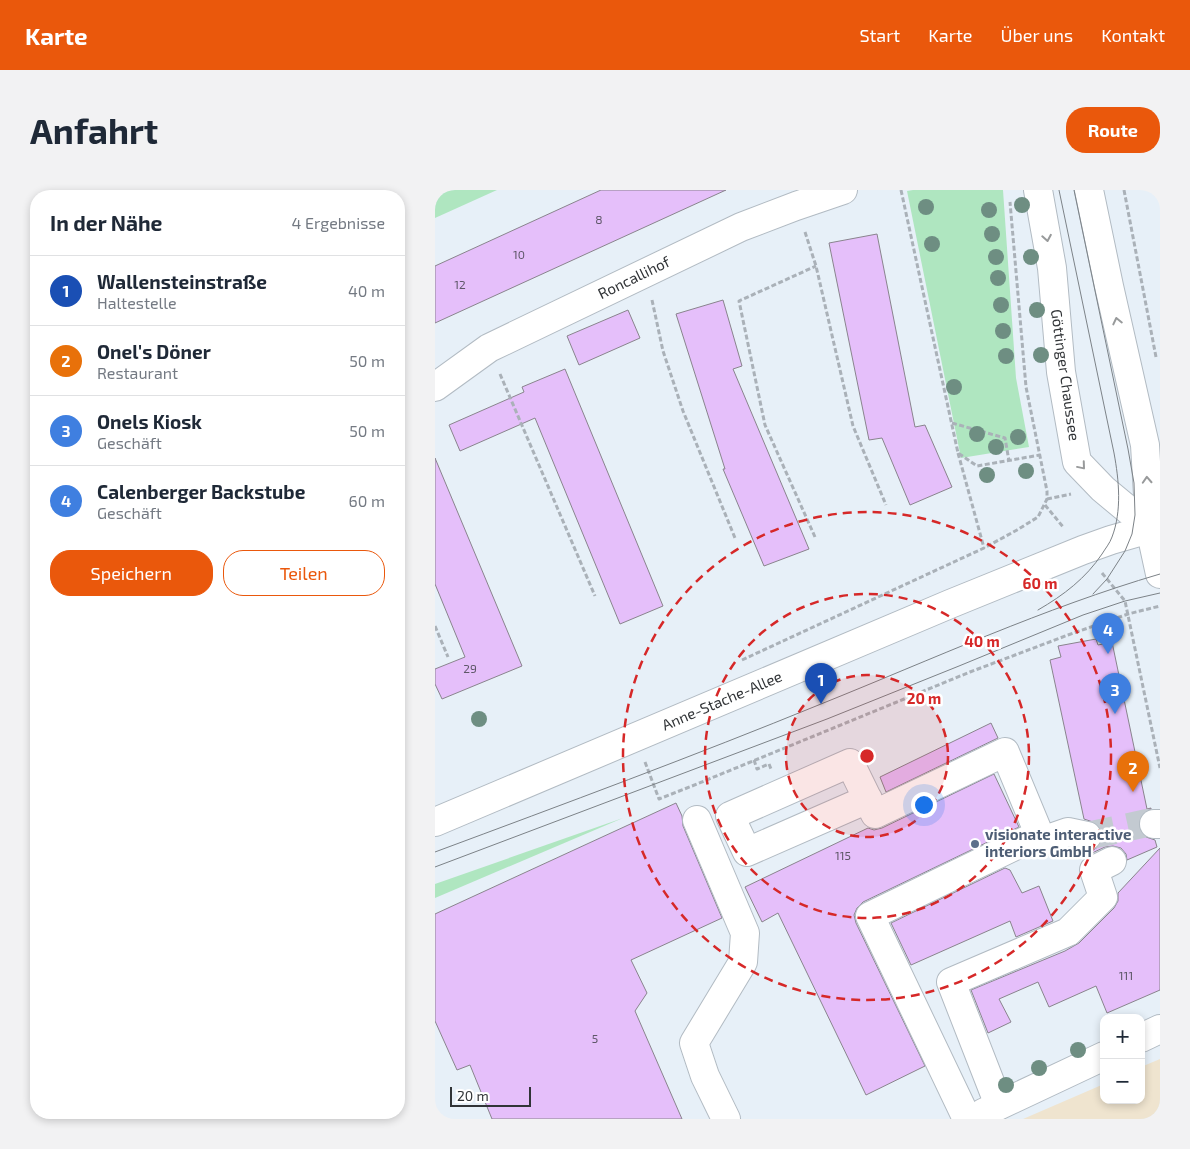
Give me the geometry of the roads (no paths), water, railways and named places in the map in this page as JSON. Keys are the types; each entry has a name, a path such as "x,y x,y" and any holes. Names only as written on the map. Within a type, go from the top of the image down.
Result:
{"street":[{"name":"Roncallihof","path":"435,388 489,348 741,227 843,190"},
{"name":"Göttinger Chaussee","path":"1038,190 1052,268 1061,372 1077,462 1103,489 1155,527"},
{"path":"1089,190 1145,445 1160,574"},
{"name":"Anne-Stache-Allee","path":"435,822 950,604 1083,550 1155,527"},
{"path":"868,799 875,814 1005,752 1042,840"},
{"path":"697,820 745,933 743,962 694,1043 705,1076 726,1119"},
{"path":"1087,836 1068,832 1042,840 1027,840 870,916 968,1119 1100,1058"},
{"path":"999,1105 951,982 1068,932 1103,897 1094,870 1112,861"},
{"path":"1145,1036 1160,1029"}],"tunnel":[{"path":"1087,836 1147,823 1154,824"}],"tram line":[{"path":"1038,610 1074,585 1096,563 1111,539 1118,506 1118,485 1114,453 1059,190"},
{"path":"1074,190 1134,483 1135,515 1132,534 1125,551 1107,579 1093,594"},
{"path":"435,852 629,780 1031,618 1160,574"},
{"path":"435,867 827,719 1083,615 1125,601 1160,593"}],"place":[{"name":"Calenberger Backstube","path":"1108,654"},
{"name":"Wallensteinstraße","path":"821,704"},
{"name":"Onels Kiosk","path":"1115,714"},
{"name":"Onel's Döner","path":"1133,792"},
{"name":"visionate interactive interiors GmbH","path":"975,844"}]}
